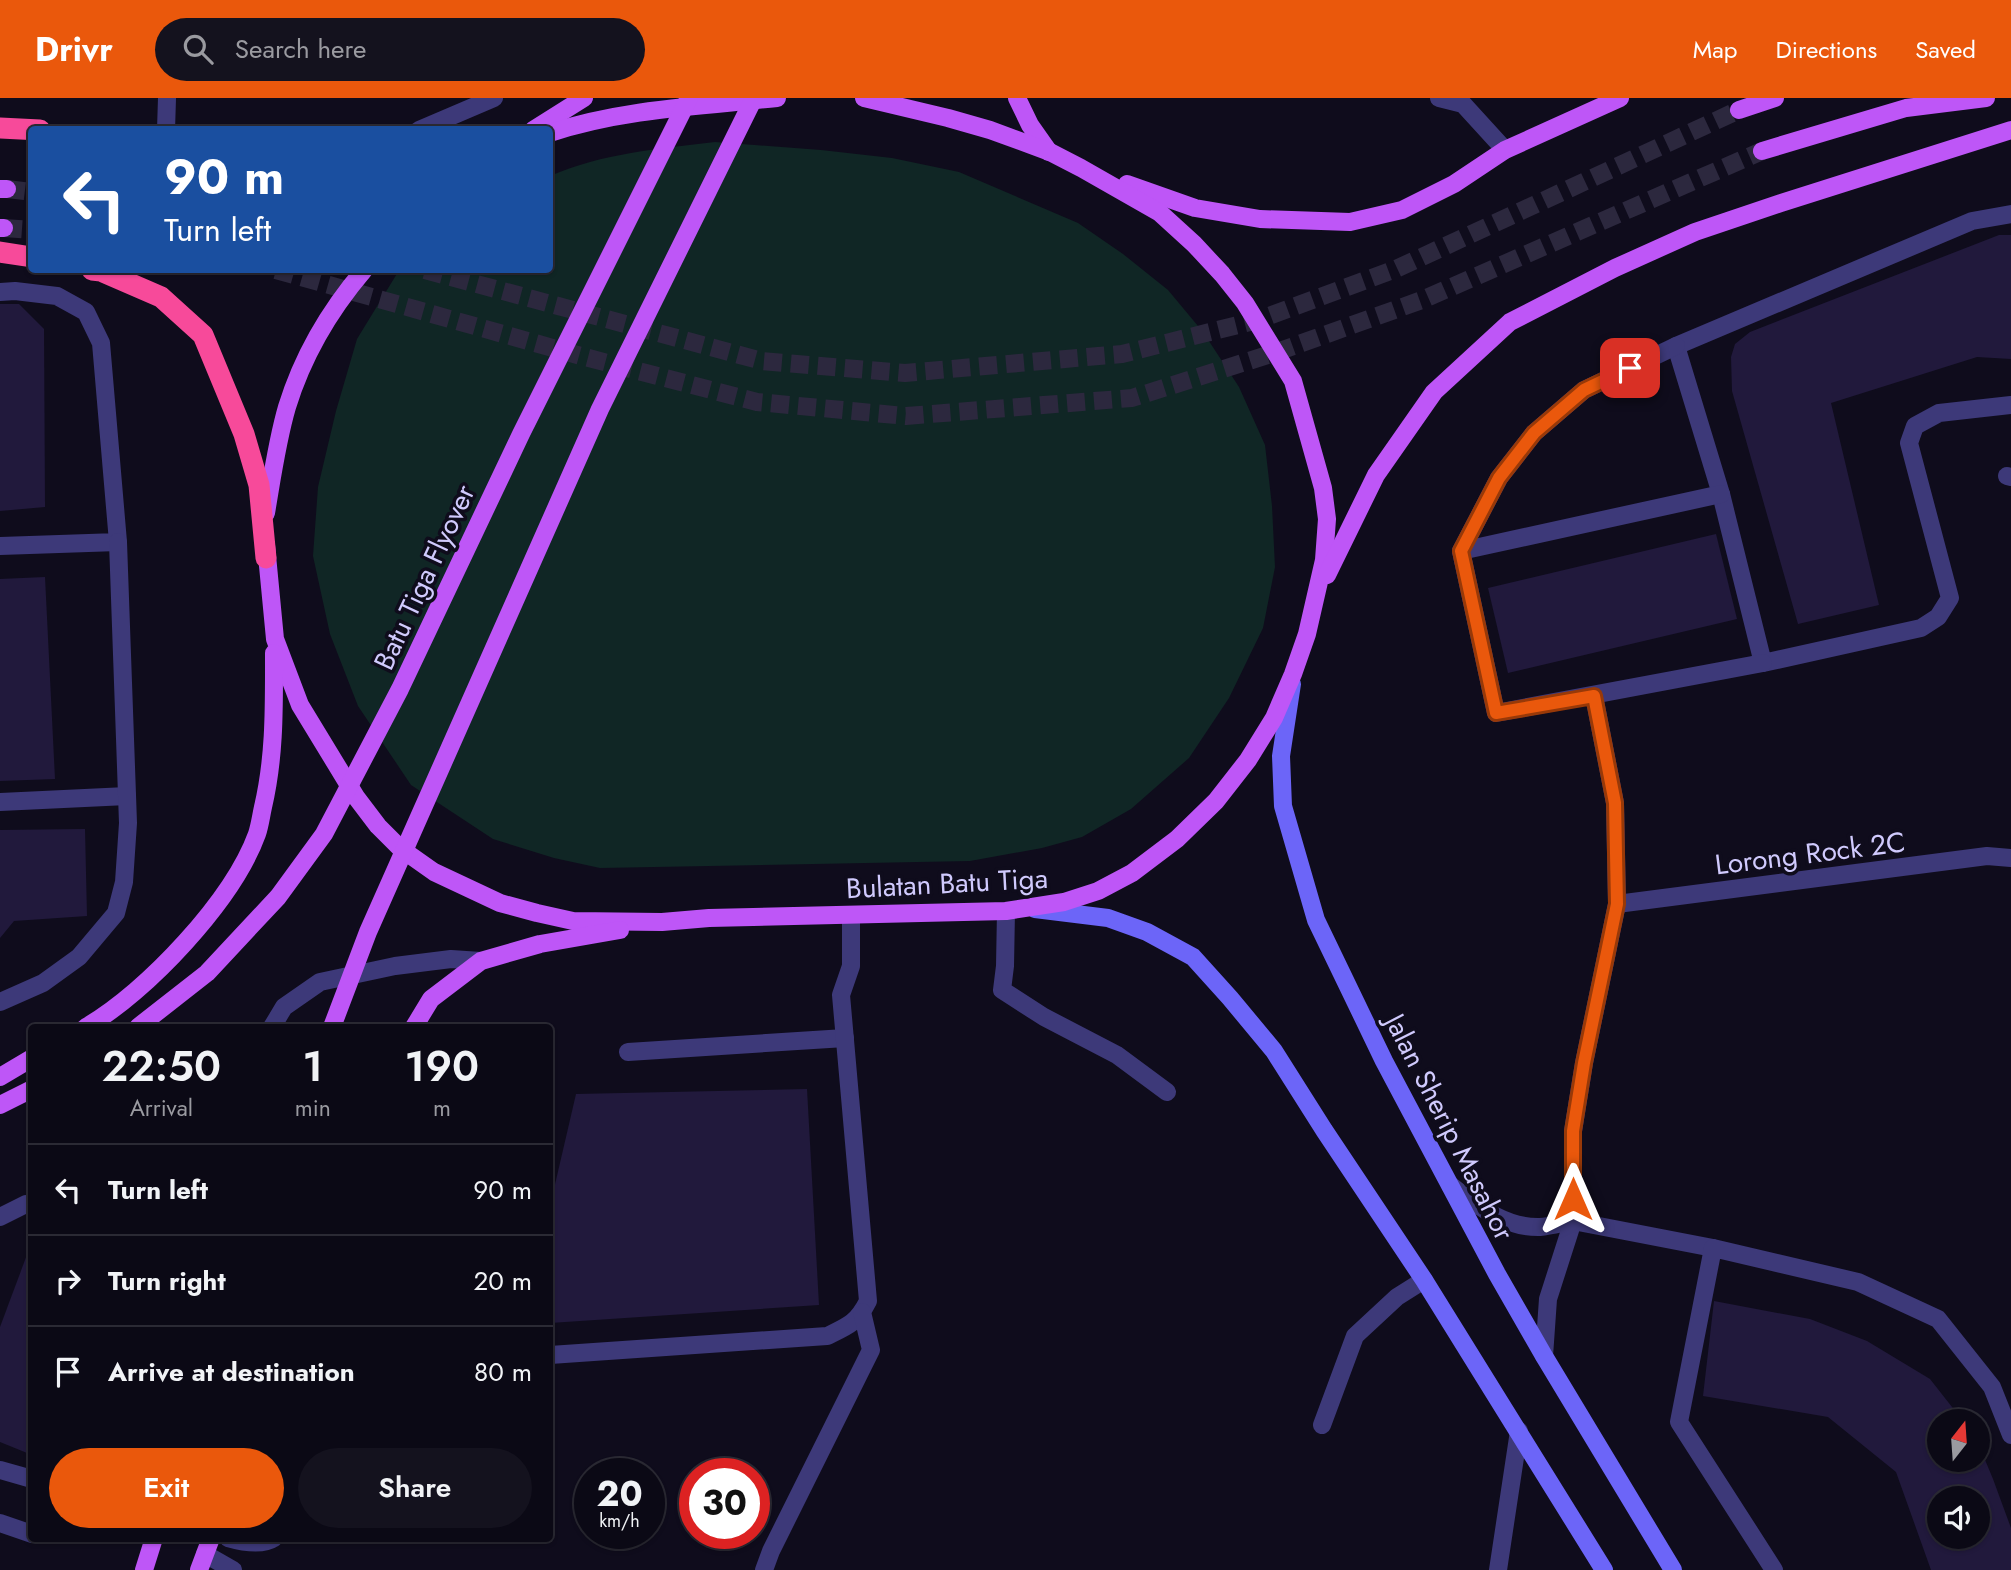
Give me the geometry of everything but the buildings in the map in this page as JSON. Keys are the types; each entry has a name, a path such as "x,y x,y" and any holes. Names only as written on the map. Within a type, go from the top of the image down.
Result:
{"highway":[{"path":"0,128 28,129"},
{"path":"0,252 28,256"},
{"path":"105,273 161,298 203,335 244,434 259,485 266,558"}],"main road":[{"path":"539,126 584,98"},
{"name":"Batu Tiga Flyover","path":"142,1024 207,973 278,897 324,834 400,689 521,434 688,98"},
{"path":"332,1024 368,932 600,409 754,98"},
{"path":"553,132 572,125 645,113 777,98"},
{"name":"Bulatan Batu Tiga","path":"362,273 337,303 317,335 287,408 265,521 266,558 275,639 299,705 356,797 378,826 400,848 434,872 500,903 573,921 662,922 709,918 1006,911 1064,902 1098,891 1132,873 1177,839 1216,801 1248,760 1273,718 1293,674 1317,597 1324,560 1327,519 1323,488 1293,381 1245,303 1194,244 1160,213 1081,168 1030,144 969,124 864,98"},
{"path":"1017,98 1030,125 1050,152"},
{"path":"1081,168 1195,208 1260,219 1350,222 1402,210 1454,184 1505,150 1620,98"},
{"path":"1739,110 1775,98"},
{"path":"1762,151 1906,108 1986,98"},
{"path":"1317,597 1376,475 1434,392 1510,322 1615,268 1695,232 2011,130"},
{"path":"90,1024 145,984 188,939 237,876 257,833 271,775 275,639"},
{"name":"Jalan Sherip Masahor","path":"1293,674 1281,756 1283,806 1316,920 1384,1060 1497,1274 1673,1570"},
{"path":"1027,908 1108,918 1147,932 1193,957 1230,998 1274,1051 1424,1280 1604,1570"},
{"path":"416,1024 431,999 481,961 540,944 662,922"},
{"path":"0,1077 28,1060"},
{"path":"0,1105 28,1091"},
{"path":"144,1570 153,1542"}],"street":[{"path":"166,126 167,98"},
{"path":"428,126 494,98"},
{"path":"1439,98 1462,104 1505,150"},
{"path":"2011,214 1972,220 1676,346 1584,390 1534,433 1499,478 1461,551 1496,713 1763,663 1921,628 1938,617 1950,598 1909,443 1915,426 1939,413 2011,405"},
{"path":"0,292 57,296 86,312 101,343 118,542 128,823 124,882 116,913 79,957 43,982 0,1002"},
{"path":"1676,346 1721,494 1763,663"},
{"path":"1461,551 1721,494"},
{"path":"0,546 118,542"},
{"path":"1544,1356 1548,1299 1573,1221 1573,1131 1584,1063 1617,904 1615,803 1594,696"},
{"path":"0,802 127,796"},
{"name":"Lorong Rock 2C","path":"1617,904 1987,856 2011,858"},
{"path":"1006,911 1002,990 1044,1017 1117,1055 1167,1092"},
{"path":"553,1355 827,1336 851,1325 862,1312 868,1301 841,995 851,966 851,915"},
{"path":"274,1024 284,1007 320,982 395,966 451,960 481,961"},
{"path":"628,1052 845,1038"},
{"path":"1450,1185 1481,1208 1506,1222 1539,1227 1573,1221 1713,1248 1858,1282 1938,1319 1993,1387 2011,1434"},
{"path":"0,1217 28,1204"},
{"path":"1713,1248 1679,1422 1774,1570"},
{"path":"1322,1425 1355,1336 1397,1297 1424,1280"},
{"path":"764,1570 872,1350 862,1312"},
{"path":"1498,1570 1519,1431"},
{"path":"0,1470 28,1478"},
{"path":"0,1523 28,1533"},
{"path":"205,1554 233,1570"}],"green space":[{"path":"715,142 892,158 959,172 1078,223 1168,290 1203,332 1239,387 1265,445 1275,567 1263,628 1229,698 1189,758 1131,809 1082,837 1042,848 970,861 600,868 554,858 493,839 411,785 358,706 330,634 313,556 318,487 357,339 397,273 553,273 553,175 590,162"}],"tunnel":[{"path":"436,273 762,361 905,373 1122,354 1258,320 1396,269 1739,110"},
{"path":"287,273 581,356 757,402 906,416 1132,398 1277,352 1422,300 1762,151"},
{"path":"7,189 28,192"},
{"path":"4,228 28,230"}],"route":[{"path":"1573,1199 1573,1131 1584,1063 1617,904 1615,803 1594,696 1496,713 1461,551 1499,478 1534,433 1584,390 1630,368"}]}
